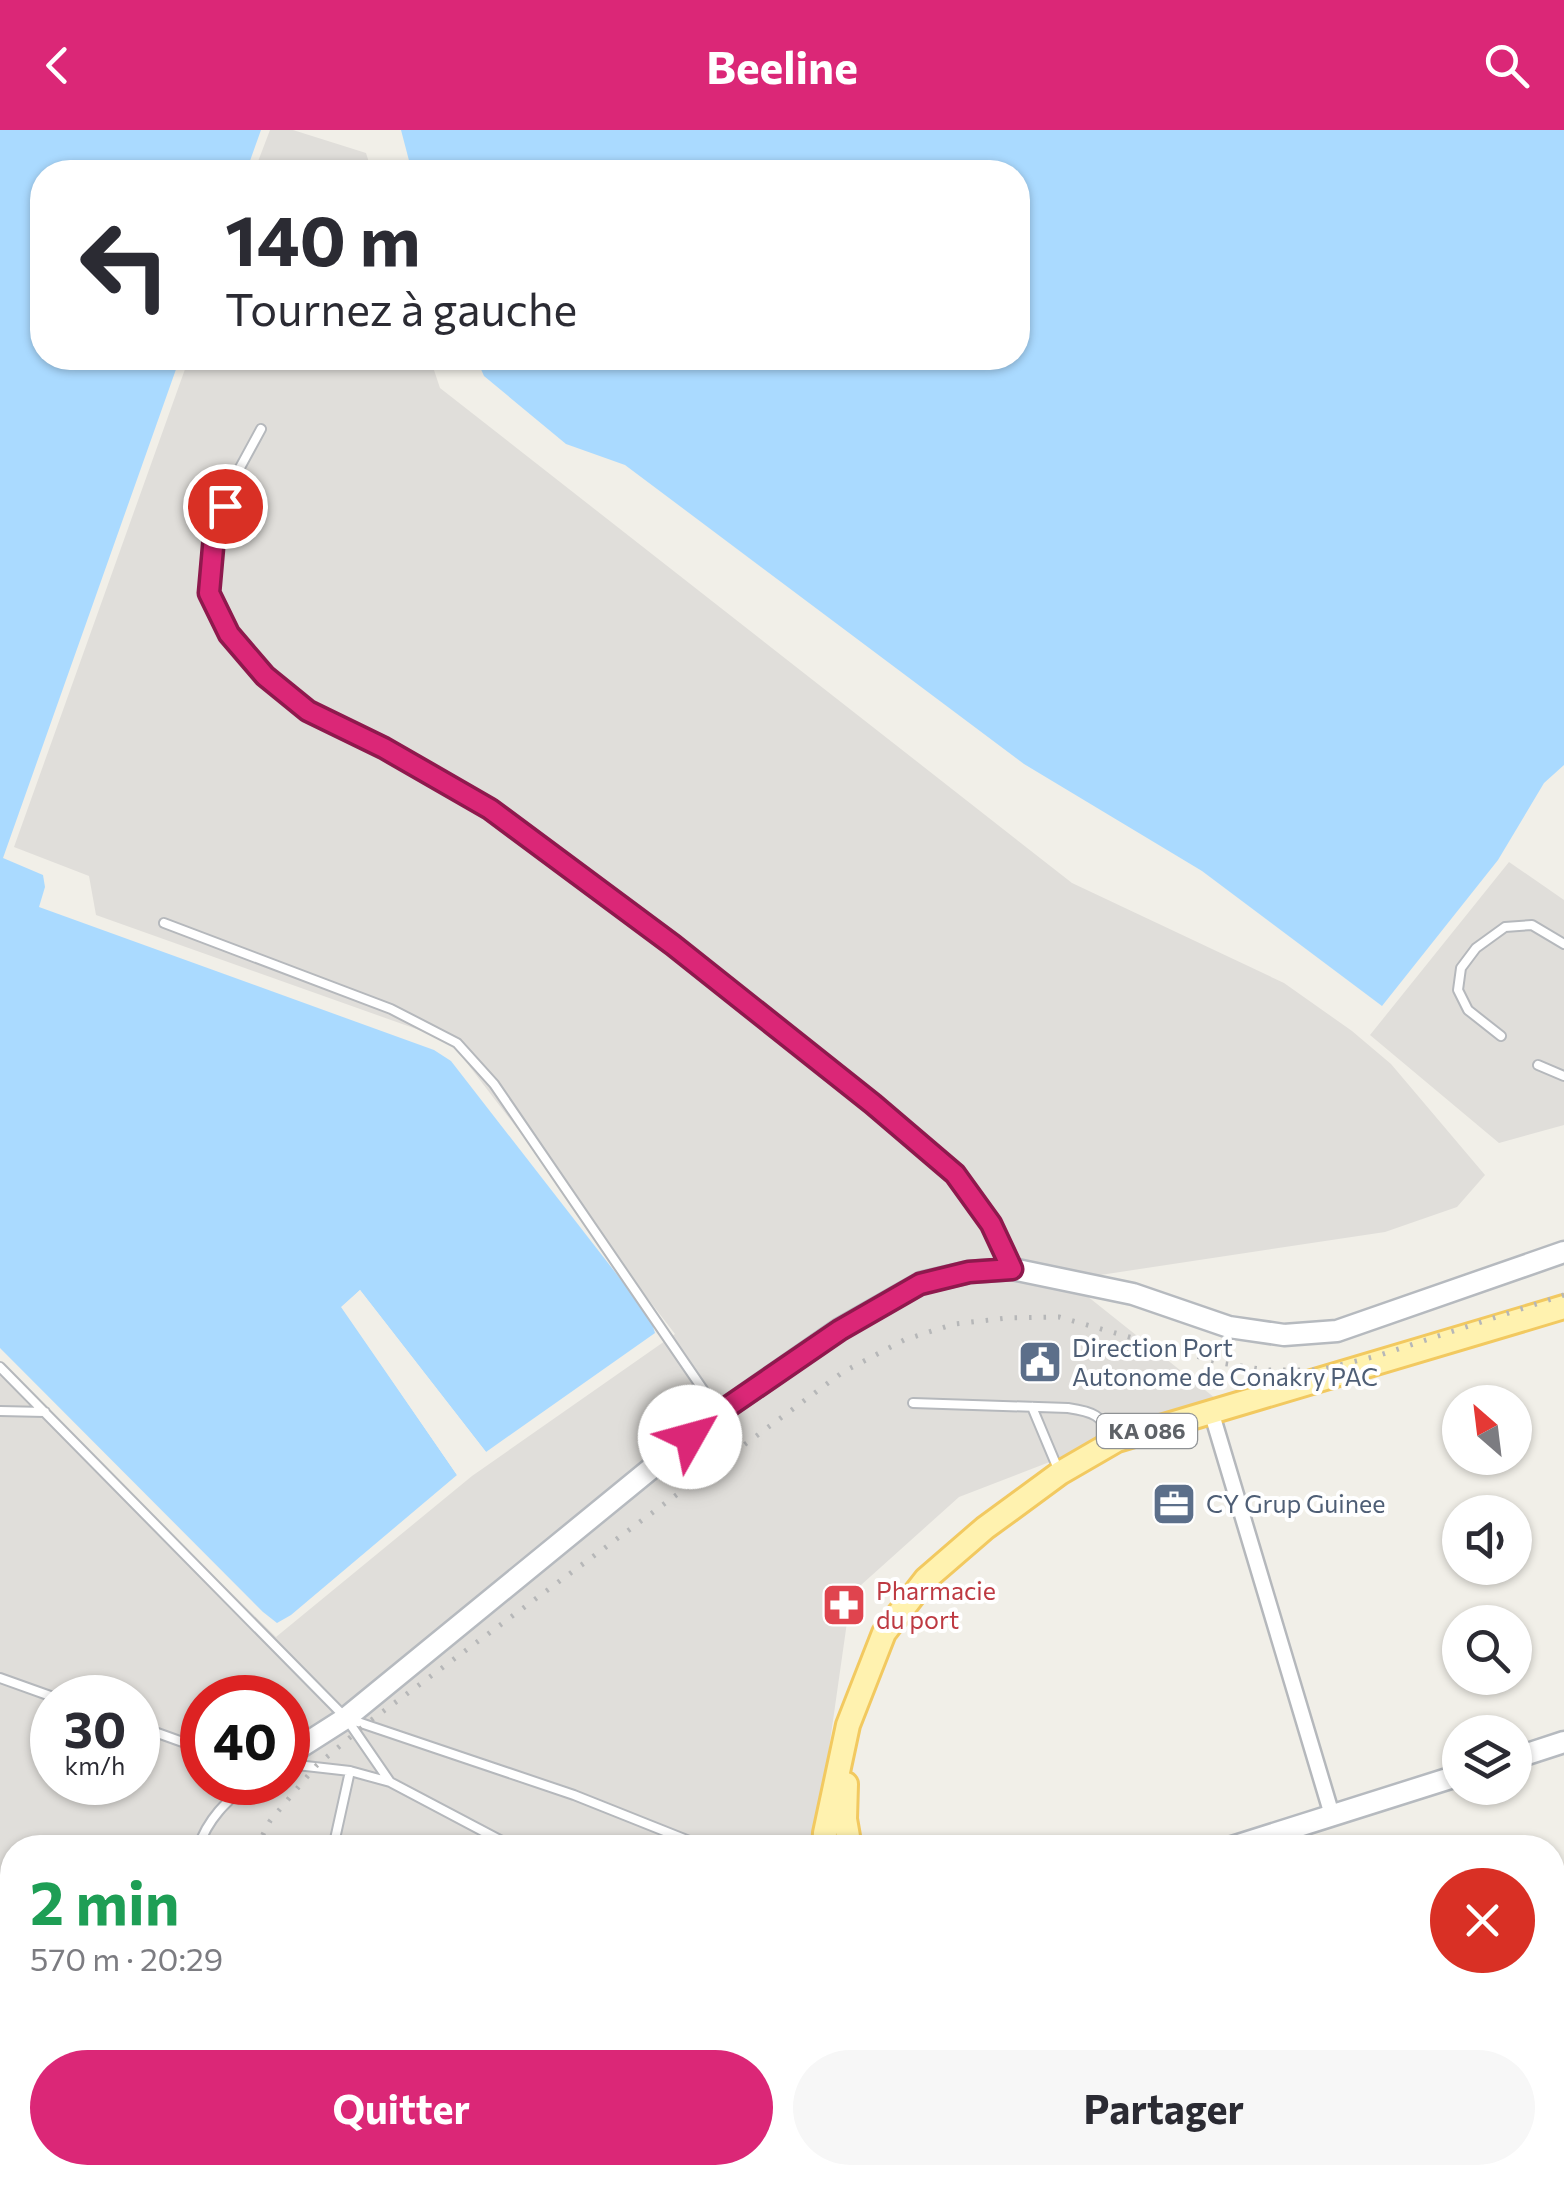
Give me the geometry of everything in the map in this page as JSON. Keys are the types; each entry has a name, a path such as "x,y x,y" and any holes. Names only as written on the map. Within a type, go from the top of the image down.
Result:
{"main road":[{"name":"KA 086","path":"825,1835 848,1725 884,1633 926,1579 985,1528 1060,1473 1117,1440 1564,1306"},
{"name":"KA 086","path":"847,1835 844,1820 848,1725"}],"street":[{"path":"310,1741 346,1718 719,1413 840,1330 920,1284 969,1272 1012,1269 1133,1294 1229,1327 1284,1334 1337,1331 1564,1252"},
{"path":"1211,1411 1332,1815"},
{"path":"1532,1752 1564,1742"},
{"path":"1270,1835 1442,1781"}],"lane":[{"path":"262,429 236,475 214,536 209,593 229,634 265,676 308,711 384,748 490,809 644,922 955,1174 991,1224 1012,1269"},
{"path":"164,923 391,1009 458,1043 494,1084 719,1413"},
{"path":"1502,1036 1468,1010 1458,990 1460,968 1476,948 1505,927 1532,926 1564,944"},
{"path":"1538,1065 1564,1076"},
{"path":"0,1367 346,1718 390,1782"},
{"path":"912,1402 1092,1412 1117,1440"},
{"path":"1032,1407 1060,1473"},
{"path":"0,1411 44,1412"},
{"path":"0,1678 30,1689"},
{"path":"346,1718 574,1795 674,1835"},
{"path":"310,1766 390,1782 490,1835"},
{"path":"336,1835 350,1771"},
{"path":"203,1835 223,1805"}],"shaded area":[{"path":"270,130 293,130 366,153 368,160 259,160"},
{"path":"185,370 434,370 440,388 1072,883 1284,983 1352,1031 1391,1064 1485,1175 1457,1207 1385,1232 1067,1280 1215,1398 959,1497 851,1594 817,1835 0,1835 0,1363 276,1637 472,1476 675,1334 450,1041 96,915 89,876 14,847"},
{"path":"1509,862 1564,900 1564,1125 1499,1143 1370,1035"}],"water":[{"path":"0,130 261,130 250,160 30,160 30,370 176,370 3,858 43,875 45,887 39,907 434,1050 451,1061 650,1317 655,1333 486,1452 360,1290 342,1307 457,1475 277,1623 0,1348"},
{"path":"401,130 1564,130 1564,765 1544,783 1498,860 1382,1006 1202,871 1024,764 625,465 566,444 481,370 1030,370 1030,160 409,160"}],"pier":[{"path":"360,1290 486,1452 482,1455 477,1450 359,1297 348,1308 461,1472 457,1475 341,1307"}],"railway":[{"path":"263,1835 316,1766 366,1724 843,1372 904,1340 954,1324 1059,1317 1221,1363 1266,1370 1319,1370 1377,1356 1564,1295"}],"place":[{"name":"Direction Port Autonome de Conakry PAC","path":"1040,1362"},
{"name":"CY Grup Guinee","path":"1174,1504"},
{"name":"Pharmacie du port","path":"844,1605"}],"route":[{"path":"225,506 214,536 209,593 229,634 265,676 308,711 384,748 490,809 644,922 955,1174 991,1224 1012,1269 969,1272 920,1284 840,1330 690,1437"}]}
